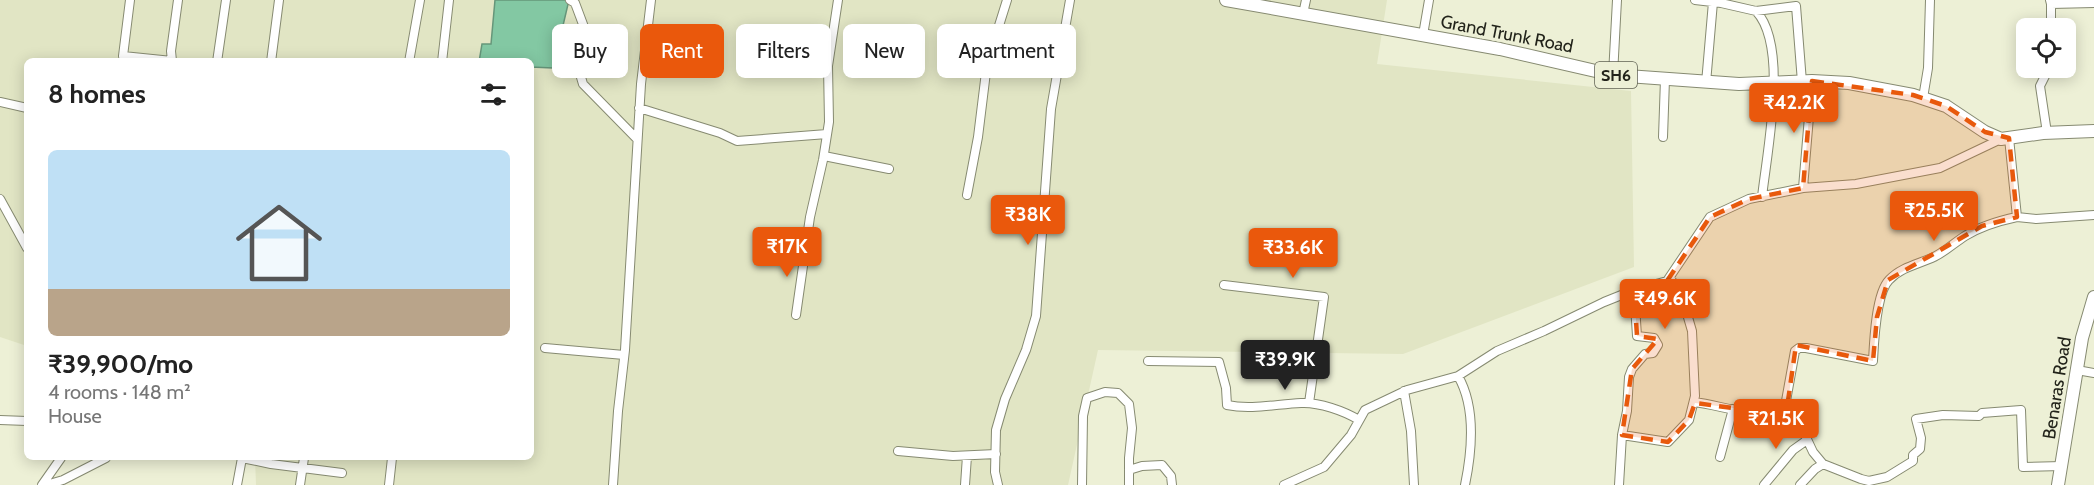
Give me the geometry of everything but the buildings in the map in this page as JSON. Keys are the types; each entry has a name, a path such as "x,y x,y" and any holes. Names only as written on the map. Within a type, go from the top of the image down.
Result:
{"main road":[{"name":"Grand Trunk Road","path":"1226,0 1500,49 1613,75 1706,83 1807,81 1849,83 1913,95 1946,106 1985,132 2005,138"},
{"path":"2005,138 2094,131"},
{"name":"Benaras Road","path":"2058,485 2082,338 2094,297"}],"street":[{"path":"130,0 123,56 143,58"},
{"path":"172,58 178,0"},
{"path":"218,58 226,0"},
{"path":"272,58 279,0"},
{"path":"410,58 420,0"},
{"path":"442,58 449,0"},
{"path":"570,0 575,3 584,27 586,40 578,67 583,84 637,139"},
{"path":"613,485 624,355 639,108 651,0"},
{"path":"796,315 810,217 827,134 830,83 828,66 838,0"},
{"path":"967,195 978,137 987,64 1007,0"},
{"path":"998,485 995,472 996,430 1005,399 1026,351 1036,316 1051,109 1070,0"},
{"path":"1303,14 1306,0"},
{"path":"1423,35 1429,0"},
{"path":"1613,75 1617,0"},
{"path":"1695,0 1744,7 1756,11 1764,19 1769,35 1775,83 1762,197"},
{"path":"1923,98 1928,68 1930,0"},
{"path":"1706,83 1713,2"},
{"path":"2051,18 2051,2 2094,3"},
{"path":"1756,11 1796,3 1807,81 1803,188"},
{"path":"2044,78 2040,86 2047,133"},
{"path":"1663,137 1665,79"},
{"path":"0,102 24,107"},
{"path":"639,108 737,141 827,134"},
{"path":"1284,485 1301,481 1324,467 1351,435 1365,410 1404,391 1458,376 1497,351 1604,302 1634,290 1667,281 1710,217 1749,199 1803,188 1856,184 1940,168 2005,138 2017,217"},
{"path":"824,156 889,169"},
{"path":"0,199 24,243"},
{"path":"1786,415 1786,401 1795,351 1799,348 1806,348 1873,360 1877,317 1888,280 1908,266 1949,249 1982,226 2017,217 2036,219 2094,215"},
{"path":"1622,435 1668,442 1689,420 1694,402 1692,331 1685,307 1670,277"},
{"path":"1224,285 1324,297 1309,404"},
{"path":"1619,485 1622,435 1632,369 1645,354 1653,353 1658,345 1654,338 1637,336 1634,290"},
{"path":"544,348 624,355"},
{"path":"1148,361 1219,362 1226,388 1227,405 1257,407 1309,404 1348,413 1359,420"},
{"path":"2077,370 2094,373"},
{"path":"1458,376 1467,391 1470,414 1465,485"},
{"path":"1404,391 1411,431 1414,485"},
{"path":"1082,485 1083,416 1087,398 1105,392 1118,393 1130,404 1132,428 1129,485"},
{"path":"1694,402 1750,413 1769,412 1798,420 1813,452 1823,464 1869,481 1887,477 1913,461 1913,454 1920,449 1921,438 1916,419 1943,415 1979,416 1982,413 2021,410 2023,467 2062,466"},
{"path":"1720,458 1733,409"},
{"path":"0,420 24,421"},
{"path":"1764,485 1793,450 1807,440"},
{"path":"898,452 967,456 996,454"},
{"path":"965,485 967,456"},
{"path":"44,485 60,460"},
{"path":"44,485 63,480 102,460"},
{"path":"237,485 242,460"},
{"path":"254,460 342,473"},
{"path":"300,485 304,460"},
{"path":"389,485 392,460"},
{"path":"1800,485 1823,464"},
{"path":"1129,470 1142,466 1162,465 1170,476 1172,485"}],"highlighted area":[{"path":"1812,81 1913,95 1946,106 1985,132 2009,138 2017,217 1982,226 1888,280 1877,317 1873,361 1796,345 1786,415 1695,403 1689,420 1668,442 1622,435 1632,369 1658,339 1637,336 1634,290 1667,281 1710,217 1749,199 1803,188"}],"shaded area":[{"path":"0,0 1387,0 1377,64 1631,91 1634,267 1403,354 1098,350 1068,485 256,485 255,460 534,460 534,58 24,58 24,345 0,337"},
{"path":"495,0 569,0 563,24 552,24 552,68 534,67 534,58 480,58 482,44 491,44"}]}
